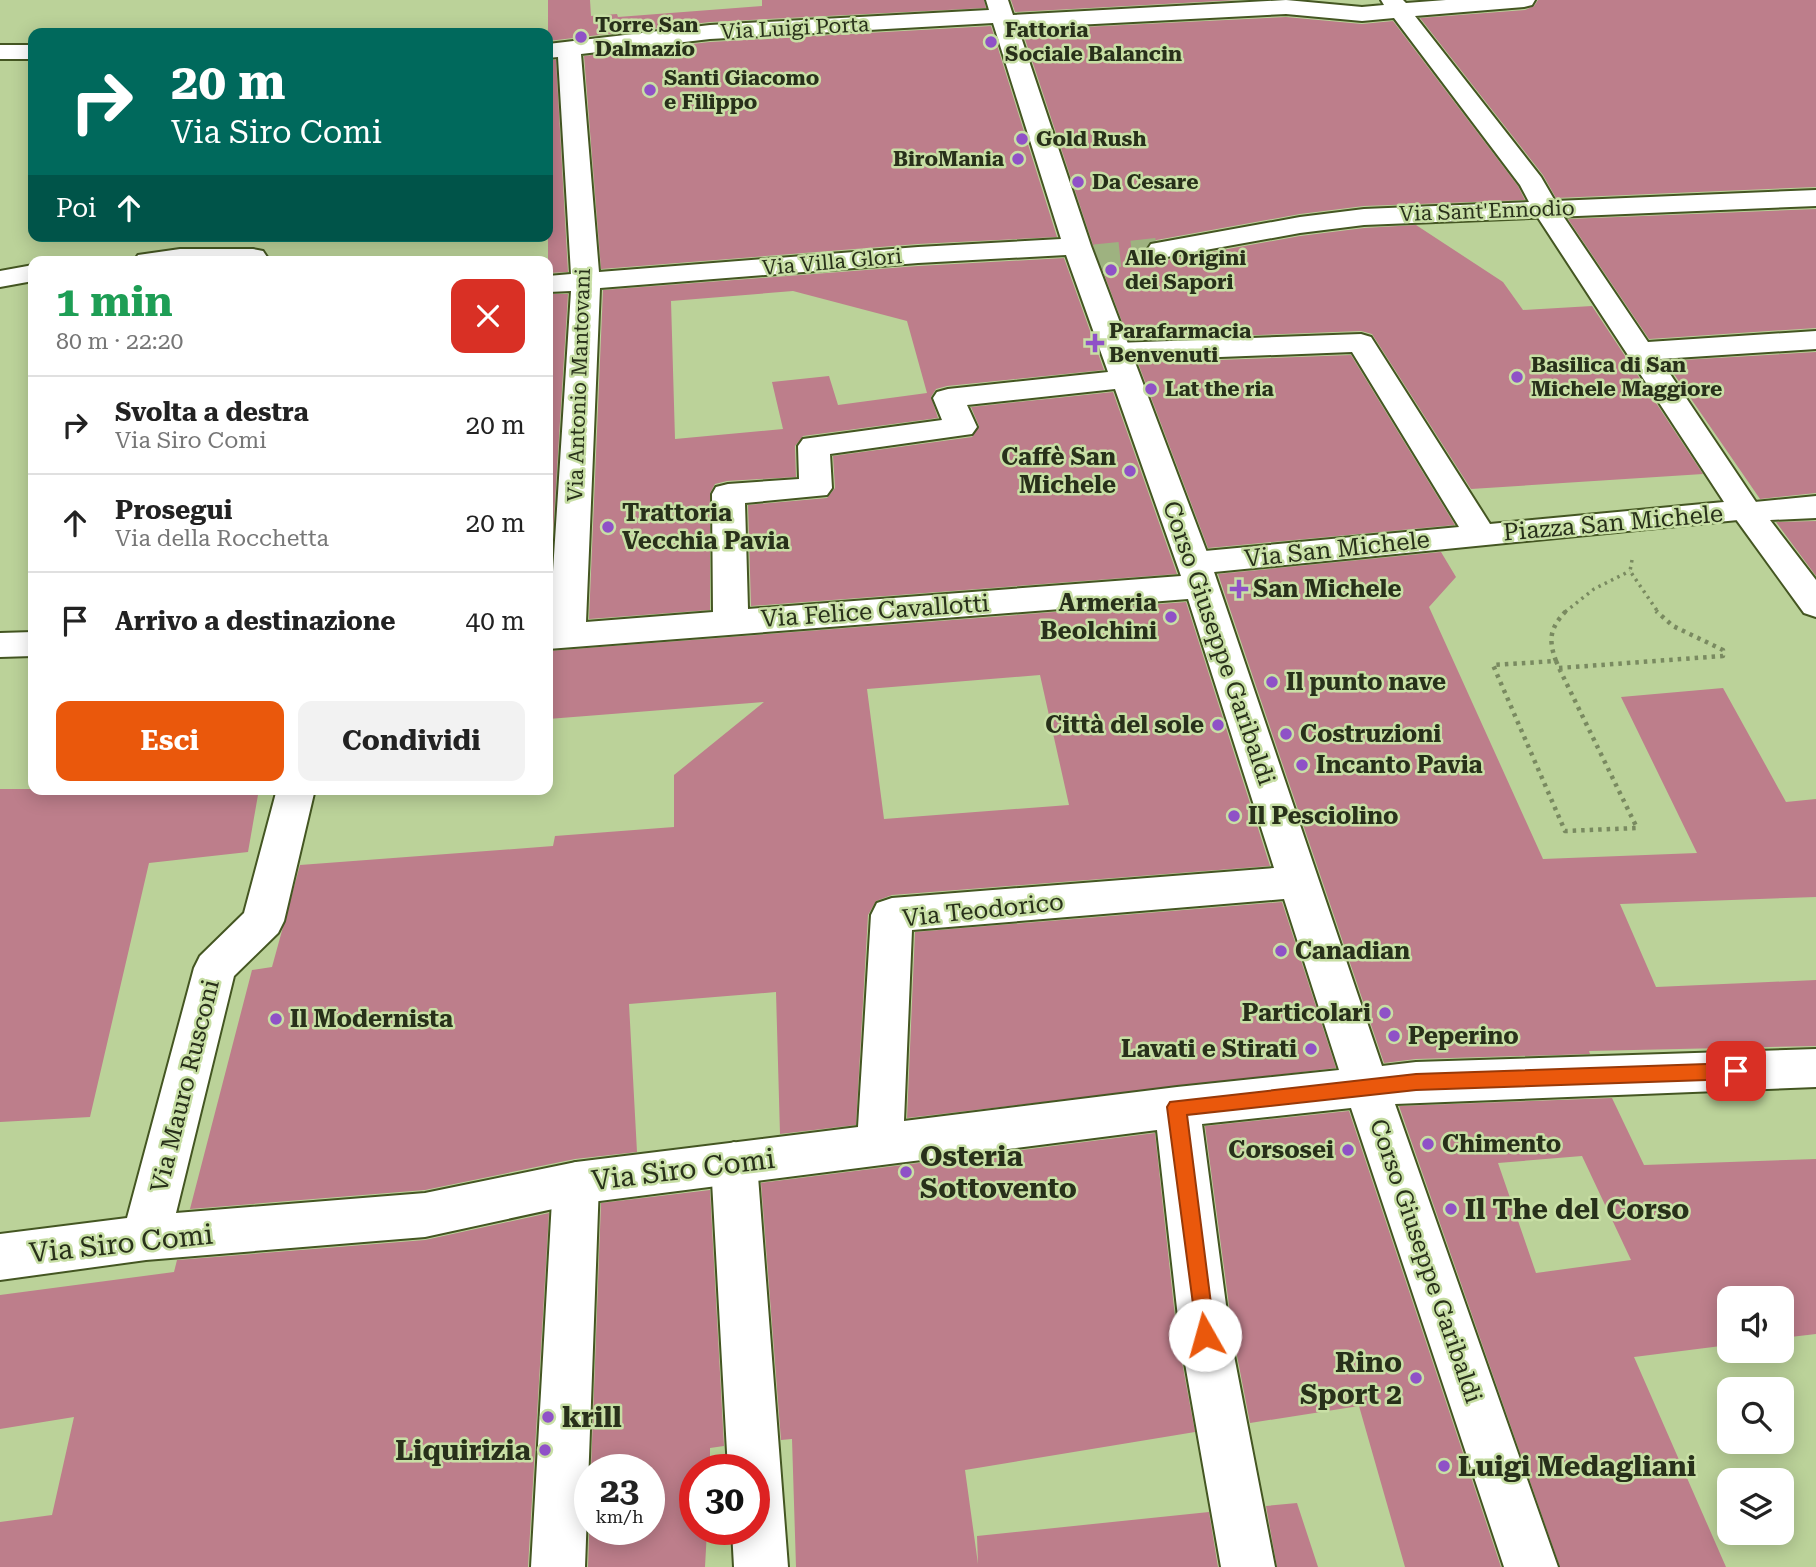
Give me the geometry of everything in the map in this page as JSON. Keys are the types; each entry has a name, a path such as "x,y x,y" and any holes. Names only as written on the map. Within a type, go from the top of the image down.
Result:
{"street":[{"name":"Via Luigi Porta","path":"558,50 710,32 757,20 1286,7 1362,14 1396,5 1524,0"},
{"path":"1396,5 1532,183 1546,210 1746,511 1816,605"},
{"name":"Corso Giuseppe Garibaldi","path":"1000,13 1198,575 1367,1088 1531,1567"},
{"name":"Via Antonio Mantovani","path":"558,50 586,282 558,636"},
{"path":"0,52 28,52"},
{"name":"Via Sant'Ennodio","path":"1161,250 1300,225 1364,217 1816,198"},
{"path":"193,256 256,251"},
{"name":"Via Villa Glori","path":"553,284 918,255 1084,254"},
{"path":"0,279 28,274"},
{"path":"1639,351 1816,341"},
{"path":"731,622 728,494 817,488 814,446 961,426 948,398 1122,365 1361,343 1480,535"},
{"name":"Piazza San Michele","path":"1480,535 1816,507"},
{"name":"Via San Michele","path":"1198,575 1480,535"},
{"name":"Via Felice Cavallotti","path":"558,636 731,622 1198,575"},
{"path":"0,645 28,645"},
{"name":"Via Mauro Rusconi","path":"146,1238 215,968 263,921 294,795"},
{"name":"Via Teodorico","path":"880,1145 892,915 1300,882"},
{"name":"Via Siro Comi","path":"0,1257 146,1238 425,1215 576,1183 1177,1107 1416,1082 1816,1068"},
{"path":"1177,1107 1205,1335 1248,1567"},
{"path":"734,1163 761,1567"},
{"path":"558,1567 576,1183"}],"path":[{"path":"1559,668 1723,656 1723,650 1673,626 1653,608 1630,571 1633,557 1610,523"},
{"path":"1556,661 1493,665 1565,831 1637,828 1559,668 1549,639 1556,619 1607,579 1630,571"}],"building":[{"path":"548,0 590,0 591,16 617,14 618,17 762,6 762,0 984,0 986,8 710,22 553,40 553,28 548,28"},
{"path":"1011,0 1238,0 1015,12"},
{"path":"1538,0 1816,0 1816,187 1556,198 1543,175 1420,18 1525,10 1534,6"},
{"path":"1286,17 1362,24 1393,21 1518,186 1525,200 1364,206 1300,214 1151,241 1145,249 1149,257 1161,261 1300,236 1416,225 1503,282 1523,310 1592,306 1703,474 1471,489 1372,334 1361,331 1129,340 1093,245 1022,30"},
{"path":"991,26 1057,237 918,244 601,269 584,56 710,42"},
{"path":"553,60 556,60 568,272 553,273 553,256 548,256 548,242 553,242"},
{"path":"1816,209 1816,328 1649,339 1568,219"},
{"path":"1064,258 1104,370 947,386 936,389 931,397 938,418 803,436 795,446 796,477 727,481 715,484 710,493 710,610 589,619 603,290 918,266","holes":["793,291 907,321 927,393 838,405 829,376 772,382 783,429 675,439 671,301"]},
{"path":"553,294 568,294 553,532"},
{"path":"1816,352 1816,493 1760,499 1665,361"},
{"path":"1351,355 1455,525 1208,548 1138,363"},
{"path":"1113,392 1177,574 751,606 748,505 827,498 835,488 833,456 972,437 979,426 971,407"},
{"path":"1816,521 1816,576 1776,522"},
{"path":"1441,552 1456,577 1429,607 1543,859 1697,853 1621,697 1723,688 1786,802 1816,799 1816,897 1620,904 1656,987 1816,980 1816,1046 1589,1051 1590,1054 1416,1059 1384,1063 1218,574"},
{"path":"1186,602 1270,866 892,895 876,901 868,915 856,1125 780,1134 776,992 629,1004 637,1152 575,1159 425,1190 190,1209 252,970 272,967 300,865 553,846 555,836 674,827 674,775 764,702 553,719 553,651","holes":["1040,675 1069,805 884,819 867,689"]},
{"path":"0,789 28,789 28,795 258,795 248,852 149,863 90,1117 0,1122"},
{"path":"1282,902 1336,1068 907,1118 915,932"},
{"path":"1612,1098 1644,1165 1816,1159 1816,1334 1794,1337 1794,1286 1717,1286 1717,1347 1634,1357 1726,1567 1560,1567 1399,1106","holes":["1582,1156 1631,1260 1536,1273 1498,1163"]},
{"path":"1349,1111 1501,1567 1405,1567 1359,1406 1250,1423 1233,1335 1205,1126"},
{"path":"1155,1133 1177,1335 1195,1432 965,1470 978,1564 977,1536 1209,1512 1218,1567 796,1567 792,1439 781,1440 761,1183"},
{"path":"710,1190 724,1446 710,1448 710,1454 679,1454 679,1545 706,1545 705,1567 588,1567 589,1545 665,1545 665,1454 592,1454 601,1203"},
{"path":"549,1213 528,1567 0,1567 0,1522 52,1515 74,1417 0,1429 0,1295 174,1272 177,1260 425,1240"},
{"path":"1297,1503 1318,1567 1277,1567 1266,1506"}],"tunnel":[{"path":"1095,257 1161,250"}],"place":[{"name":"Torre San Dalmazio","path":"581,37"},
{"name":"Fattoria Sociale Balancin","path":"991,42"},
{"name":"Santi Giacomo e Filippo","path":"650,90"},
{"name":"Gold Rush","path":"1022,139"},
{"name":"BiroMania","path":"1018,159"},
{"name":"Da Cesare","path":"1078,182"},
{"name":"Alle Origini dei Sapori","path":"1111,270"},
{"name":"Parafarmacia Benvenuti","path":"1095,343"},
{"name":"Basilica di San Michele Maggiore","path":"1517,377"},
{"name":"Lat the ria","path":"1151,389"},
{"name":"Caffè San Michele","path":"1130,471"},
{"name":"Trattoria Vecchia Pavia","path":"608,527"},
{"name":"San Michele","path":"1239,589"},
{"name":"Armeria Beolchini","path":"1171,617"},
{"name":"Il punto nave","path":"1272,682"},
{"name":"Città del sole","path":"1218,725"},
{"name":"Costruzioni","path":"1286,734"},
{"name":"Incanto Pavia","path":"1302,765"},
{"name":"Il Pesciolino","path":"1234,816"},
{"name":"Canadian","path":"1281,951"},
{"name":"Particolari","path":"1385,1013"},
{"name":"Il Modernista","path":"276,1019"},
{"name":"Peperino","path":"1394,1036"},
{"name":"Lavati e Stirati","path":"1311,1049"},
{"name":"Chimento","path":"1428,1144"},
{"name":"Corsosei","path":"1348,1150"},
{"name":"Osteria Sottovento","path":"906,1172"},
{"name":"Il The del Corso","path":"1451,1209"},
{"name":"Rino Sport 2","path":"1416,1378"},
{"name":"krill","path":"548,1417"},
{"name":"Liquirizia","path":"545,1450"},
{"name":"Luigi Medagliani","path":"1444,1466"}],"route":[{"path":"1205,1335 1177,1107 1416,1082 1736,1071"}]}
